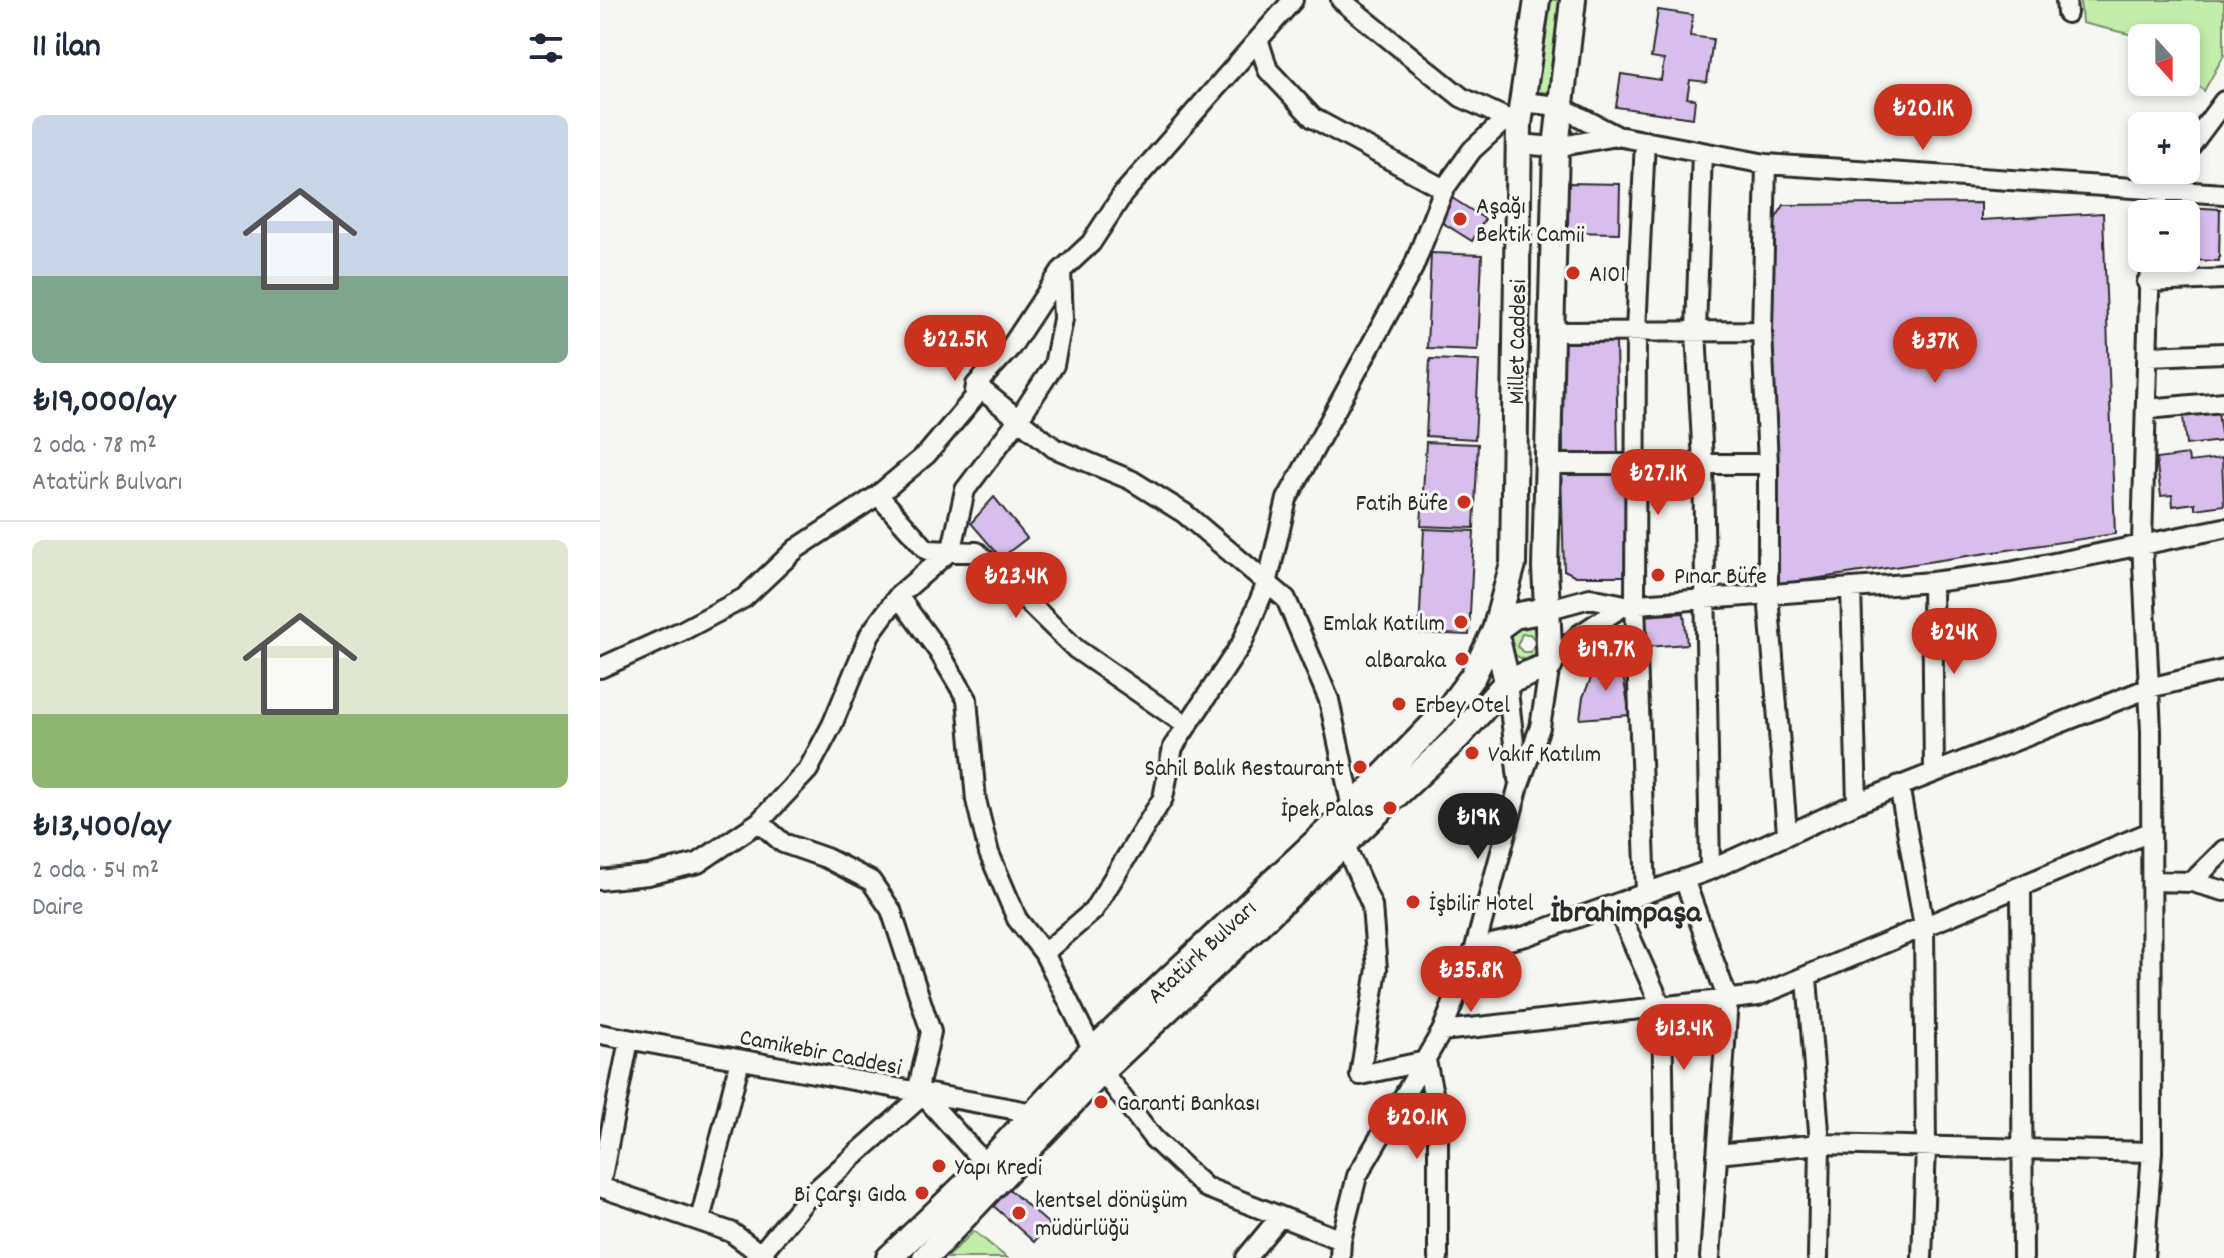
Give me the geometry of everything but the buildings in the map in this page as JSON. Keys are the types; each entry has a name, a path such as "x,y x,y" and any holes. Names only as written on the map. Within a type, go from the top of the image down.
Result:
{"main road":[{"name":"Millet Caddesi","path":"1507,682 1495,630 1513,564 1516,122 1537,0"},
{"name":"Millet Caddesi","path":"1550,665 1546,610 1556,147 1573,0"},
{"path":"1495,630 1514,616 1546,610"},
{"name":"Atatürk Bulvarı","path":"925,1258 1098,1060 1450,707 1473,676 1495,630"},
{"path":"1507,682 1550,665"},
{"name":"Atatürk Bulvarı","path":"889,1258 986,1165 1034,1113 1344,843 1458,737 1507,682"}],"street":[{"path":"600,667 682,631 744,598 796,549 878,495 927,454 974,398 976,385 1011,347 1061,271 1091,243 1123,194 1293,0"},
{"path":"1341,0 1461,97 1516,122 1556,147 1617,136"},
{"path":"1259,42 1268,70 1313,118 1444,189"},
{"path":"2200,133 2224,101"},
{"path":"1044,953 1093,911 1120,873 1163,798 1173,747 1242,643 1268,580 1287,499 1413,268 1444,189 1472,150 1516,122 1559,106 1617,136 1766,164 2160,187 2224,194"},
{"path":"1645,141 1636,331 1638,463 1630,604 1646,892"},
{"path":"1702,152 1696,331 1703,463 1710,870"},
{"path":"1766,164 1762,331 1768,464 1768,594 1787,833"},
{"path":"2158,200 2162,184"},
{"path":"600,880 648,875 698,863 759,822 808,770 832,725 870,634 898,596 952,549 965,490 1018,420 1054,365 1063,319 1061,271"},
{"path":"2144,1258 2152,1152 2153,881 2142,542 2148,272"},
{"path":"2147,282 2224,279"},
{"path":"1551,332 1762,331"},
{"path":"2148,356 2224,353"},
{"path":"976,385 1054,448 1131,480 1184,513 1268,580 1286,599 1329,700 1352,808"},
{"path":"2147,409 2224,402"},
{"path":"1548,464 1768,464"},
{"path":"878,495 927,550 977,552 1076,649 1186,725"},
{"path":"1546,610 1590,598 1630,604 1932,582 2010,572 2142,542 2224,528"},
{"path":"1932,582 1934,771"},
{"path":"1851,588 1857,803"},
{"path":"898,596 939,652 967,699 976,800 989,853 1017,919 1044,953 1098,1060 1153,1138 1205,1187 1279,1218 1341,1249 1357,1176 1442,1031 1475,948 1519,785 1540,727 1550,665 1579,635 1630,604"},
{"path":"1475,948 1526,936 1710,870 1899,785 2149,688 2224,670"},
{"path":"1507,682 1519,785"},
{"path":"1899,785 1924,926 1926,1146 1922,1258"},
{"path":"759,822 783,843 826,858 871,881 891,910 931,1032 919,1084 923,1095 986,1165"},
{"path":"1442,1031 1758,996 2150,832"},
{"path":"1344,843 1372,906 1377,969 1360,1075 1426,1061"},
{"path":"2192,882 2224,850"},
{"path":"1684,879 1728,1000 1710,1258"},
{"path":"2153,881 2192,882 2224,891"},
{"path":"2021,888 2023,1258"},
{"path":"1616,905 1662,1008 1666,1258"},
{"path":"1807,978 1820,1144 1818,1258"},
{"name":"Camikebir Caddesi","path":"600,1034 1034,1113"},
{"path":"629,1040 600,1187 731,1232 761,1257 808,1197 923,1095"},
{"path":"700,1220 740,1060"},
{"path":"1426,1061 1438,1116 1438,1258"},
{"path":"1717,1154 1820,1144 2152,1152"},
{"path":"1246,1258 1279,1218"}],"green space":[{"path":"1547,0 1562,0 1550,93 1533,91"},
{"path":"2080,0 2224,0 2224,55 2204,91 2200,87 2200,24 2128,24 2128,34 2082,23"},
{"path":"1528,625 1539,630 1541,652 1525,660 1514,655 1508,644 1512,632","holes":["1522,634 1530,634 1536,641 1531,652 1523,652 1517,646"]},
{"path":"974,1231 1007,1258 946,1258"}],"place":[{"name":"Aşağı Bektik Camii","path":"1460,219"},
{"name":"A101","path":"1573,273"},
{"name":"Fatih Büfe","path":"1464,502"},
{"name":"Pınar Büfe","path":"1658,575"},
{"name":"Emlak Katılım","path":"1461,622"},
{"name":"alBaraka","path":"1462,659"},
{"name":"Erbey Otel","path":"1399,704"},
{"name":"Vakıf Katılım","path":"1472,753"},
{"name":"Sahil Balık Restaurant","path":"1360,767"},
{"name":"İpek Palas","path":"1390,808"},
{"name":"İşbilir Hotel","path":"1413,902"},
{"name":"Garanti Bankası","path":"1101,1102"},
{"name":"Yapı Kredi","path":"939,1166"},
{"name":"Bi Çarşı Gıda","path":"922,1193"},
{"name":"kentsel dönüşüm müdürlüğü","path":"1019,1213"}],"district":[{"name":"İbrahimpaşa","path":"1626,910"}]}
